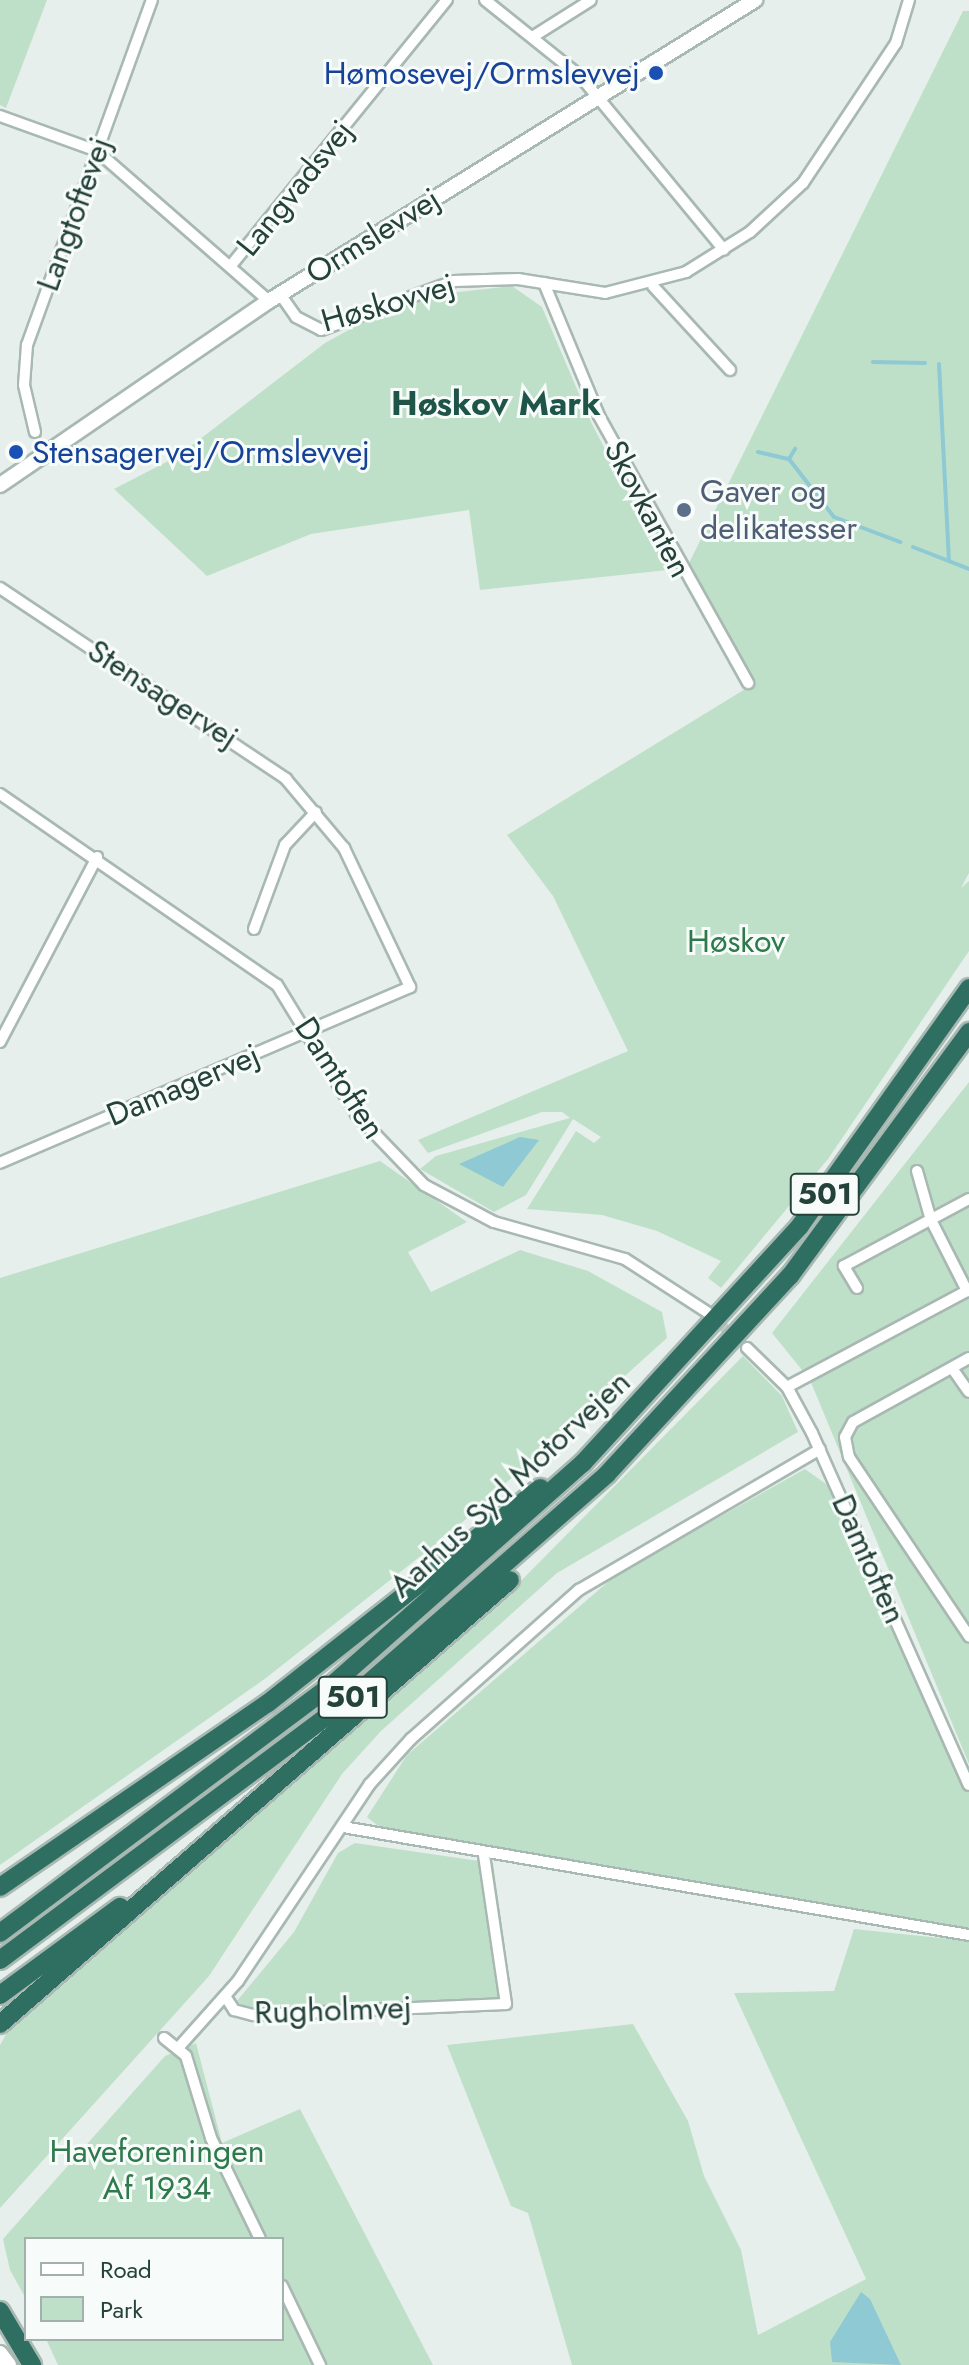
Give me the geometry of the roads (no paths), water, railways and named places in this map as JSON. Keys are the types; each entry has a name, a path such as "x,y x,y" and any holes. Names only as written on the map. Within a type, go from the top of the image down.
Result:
{"highway":[{"name":"Aarhus Syd Motorvejen","path":"0,1933 332,1685 507,1534 660,1385 800,1226 969,988"},
{"name":"Aarhus Syd Motorvejen","path":"0,1960 279,1756 440,1626 679,1400 830,1227 969,1032"},
{"path":"0,1887 268,1703 660,1385"},
{"path":"0,2024 274,1790 522,1569 679,1400"},
{"path":"0,1995 274,1790"},
{"path":"0,2311 32,2365"}],"street":[{"name":"Langtoftevej","path":"35,432 24,385 27,345 152,0"},
{"name":"Langvadsvej","path":"233,263 447,0"},
{"path":"485,0 534,36 597,99 724,250"},
{"path":"534,36 591,0"},
{"name":"Ormslevvej","path":"0,485 275,297 755,0"},
{"name":"Høskovvej","path":"0,116 97,151 296,317 321,330 454,281 544,283 605,293 653,286 724,250 774,213 829,149 896,43 909,0"},
{"name":"Skovkanten","path":"544,283 599,416 748,683"},
{"path":"653,286 730,370"},
{"name":"Stensagervej","path":"0,588 259,756 316,812 371,894 410,987"},
{"name":"Damtoften","path":"0,794 250,960 311,1030 356,1114 424,1185 494,1222 625,1259 707,1312"},
{"path":"254,929 285,845 316,812"},
{"path":"0,1042 97,857"},
{"name":"Damagervej","path":"0,1163 410,987"},
{"path":"787,1387 968,1291 931,1220 917,1171"},
{"path":"857,1288 844,1266 969,1199"},
{"name":"Damtoften","path":"747,1348 787,1387 820,1449 969,1785"},
{"path":"969,1358 853,1422 845,1437 849,1457 969,1636"},
{"path":"952,1368 969,1392"},
{"name":"Rugholmvej","path":"484,1855 506,2004 253,2015 234,2010 225,1996 343,1827 411,1739 579,1590 820,1449"},
{"path":"343,1827 484,1855 969,1935"},
{"path":"179,2047 225,1996"},
{"path":"164,2038 179,2047 259,2237"},
{"path":"284,2290 320,2365"},
{"path":"0,2353 9,2365"}],"water":[{"path":"520,1137 539,1140 503,1187 459,1164"},
{"path":"861,2292 870,2299 901,2365 832,2362 830,2342"}],"waterway":[{"path":"873,362 925,363"},
{"path":"939,364 949,561"},
{"path":"789,459 795,449"},
{"path":"758,452 789,459 834,517 900,542"},
{"path":"913,547 969,569"}],"tunnel":[{"path":"712,1317 747,1348"}],"place":[{"name":"Hømosevej/Ormslevvej","path":"656,73"},
{"name":"Stensagervej/Ormslevvej","path":"16,452"},
{"name":"Gaver og delikatesser","path":"684,510"}],"district":[{"name":"Høskov Mark","path":"496,404"}],"park label":[{"name":"Høskov","path":"736,941"},
{"name":"Haveforeningen Af 1934","path":"157,2170"}]}
